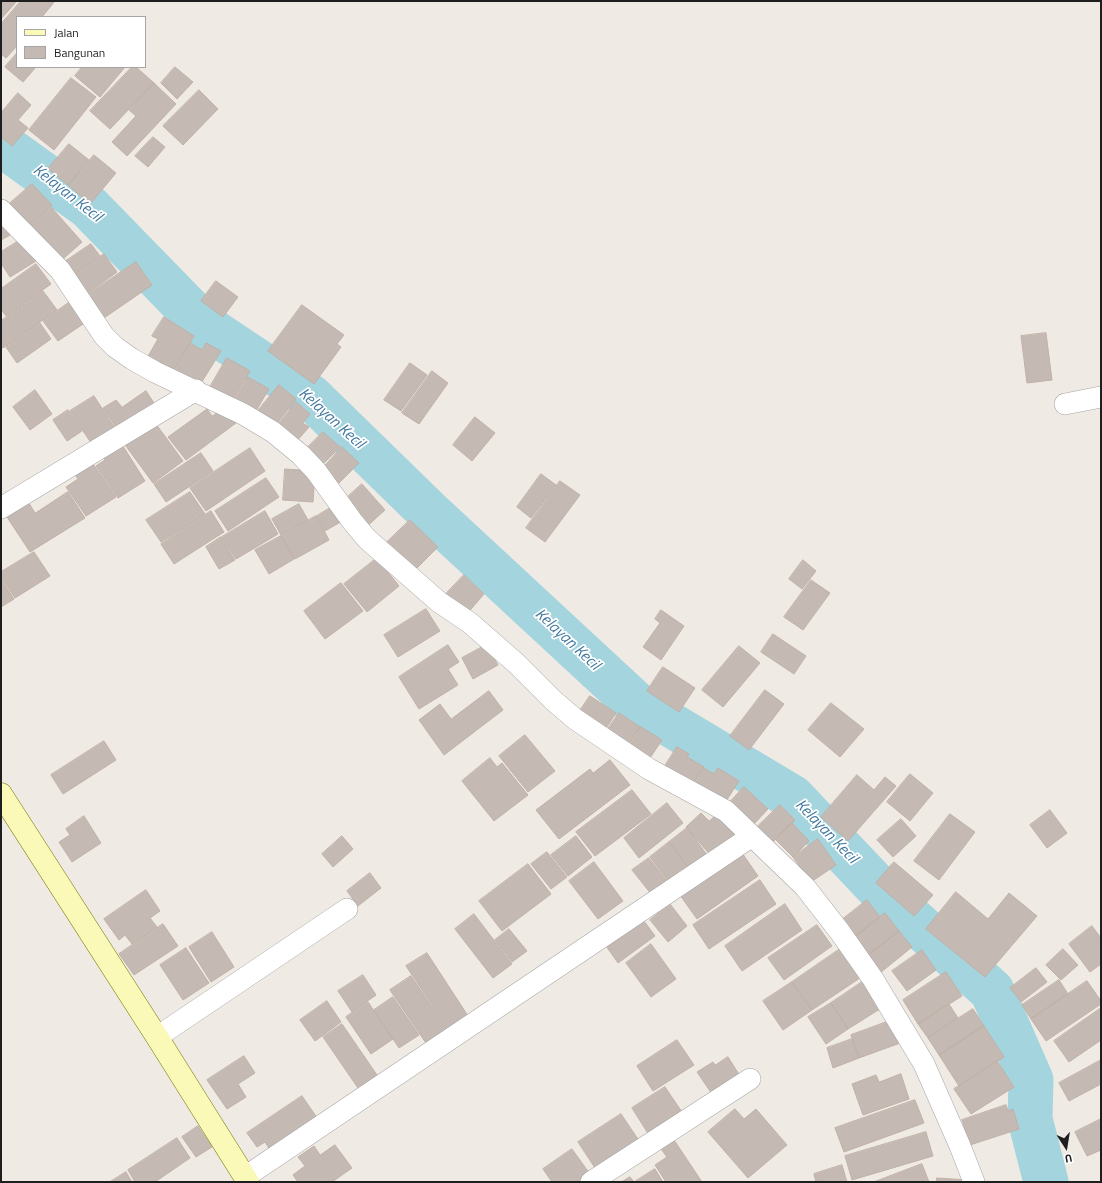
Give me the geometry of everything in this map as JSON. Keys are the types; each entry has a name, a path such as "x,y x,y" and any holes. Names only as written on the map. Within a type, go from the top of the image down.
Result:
{"street":[{"path":"1,210 60,270 104,336 115,347 132,359 156,372 243,414 273,432 301,455 316,471 367,539 439,602 470,623 576,719 649,769 726,810 805,887 840,932 873,979 924,1064 974,1182"},
{"path":"1,508 196,390"},
{"path":"1065,404 1101,397"},
{"path":"3,803 157,1037 246,1179 752,836"},
{"path":"157,1037 347,909"},
{"path":"592,1182 750,1079"}],"building":[{"path":"1,1 17,1 1,19"},
{"path":"21,1 55,1 43,16 16,16 16,47 6,58 1,54 1,24"},
{"path":"16,54 16,68 35,68 23,82 5,67"},
{"path":"175,67 193,82 177,99 161,83"},
{"path":"81,68 124,68 100,97 75,76"},
{"path":"131,68 137,68 154,83 110,129 90,111"},
{"path":"71,78 96,97 54,150 29,130"},
{"path":"154,83 176,104 127,156 112,142 136,116 129,110"},
{"path":"199,90 218,109 183,145 163,126"},
{"path":"18,93 31,105 18,120 28,128 12,146 1,137 1,113"},
{"path":"153,137 165,147 148,167 135,156"},
{"path":"69,144 89,160 68,185 48,169"},
{"path":"94,155 116,173 90,204 69,186"},
{"path":"32,184 52,205 28,226 8,205"},
{"path":"51,207 82,242 63,259 31,224"},
{"path":"1,221 10,235 1,240"},
{"path":"22,239 36,261 10,277 1,263 1,252"},
{"path":"91,244 100,256 75,274 66,261"},
{"path":"104,254 117,272 88,293 75,275"},
{"path":"136,262 152,285 101,320 84,297"},
{"path":"36,264 51,284 6,316 1,309 1,289"},
{"path":"216,281 238,297 223,317 201,301"},
{"path":"43,291 57,310 3,348 1,345 1,321"},
{"path":"74,299 89,320 58,341 43,321"},
{"path":"302,305 344,335 337,344 341,347 314,384 268,351"},
{"path":"164,317 194,336 172,373 147,358 158,339 152,336"},
{"path":"40,323 51,339 17,363 6,347"},
{"path":"1046,333 1052,380 1027,383 1021,336"},
{"path":"190,343 202,350 206,343 221,351 198,388 173,373"},
{"path":"227,358 250,371 232,400 210,387"},
{"path":"410,363 427,375 401,411 384,400"},
{"path":"432,371 448,383 419,424 402,413"},
{"path":"248,377 269,389 254,414 233,401"},
{"path":"279,385 296,399 275,426 257,412"},
{"path":"35,390 52,414 30,430 13,407"},
{"path":"146,391 158,409 121,435 103,408 116,400 122,407"},
{"path":"94,396 118,433 95,449 70,411"},
{"path":"296,402 310,414 303,423 309,427 296,442 277,426"},
{"path":"224,408 236,423 186,460 168,437 207,409 212,416"},
{"path":"68,410 82,431 67,441 53,420"},
{"path":"475,417 495,433 472,461 453,445"},
{"path":"153,420 183,461 153,483 123,442"},
{"path":"323,432 340,447 320,467 304,451"},
{"path":"121,443 145,481 118,498 96,466 105,460 102,455"},
{"path":"342,447 359,463 338,484 322,469"},
{"path":"250,448 265,471 206,511 190,488"},
{"path":"201,453 213,471 166,502 154,484"},
{"path":"91,461 116,497 86,516 66,487 78,479 74,473"},
{"path":"285,469 315,471 313,502 283,500"},
{"path":"541,474 556,485 531,518 517,507"},
{"path":"266,478 279,497 228,531 215,511"},
{"path":"560,481 580,495 545,542 526,528"},
{"path":"362,484 385,510 365,528 342,502"},
{"path":"68,492 85,518 30,552 5,514 27,500 35,513"},
{"path":"190,492 205,514 161,542 146,520"},
{"path":"299,504 308,520 281,535 272,519"},
{"path":"335,505 344,520 325,531 317,516"},
{"path":"211,511 224,532 174,564 161,544"},
{"path":"265,511 278,534 236,559 222,537"},
{"path":"316,516 329,540 295,559 281,536"},
{"path":"410,520 438,547 412,573 384,545"},
{"path":"281,536 294,559 269,574 255,550"},
{"path":"221,537 235,560 219,569 206,547"},
{"path":"34,552 50,576 15,598 1,577 1,572"},
{"path":"377,558 399,586 367,612 344,584"},
{"path":"803,560 816,571 802,589 789,579"},
{"path":"464,575 484,594 466,615 444,596"},
{"path":"1,579 14,599 1,607"},
{"path":"811,580 830,593 803,630 784,617"},
{"path":"341,583 363,611 325,639 304,611"},
{"path":"426,609 440,631 398,657 384,635"},
{"path":"661,610 684,626 661,660 643,647 660,623 655,619"},
{"path":"773,634 806,656 794,674 761,652"},
{"path":"448,645 459,662 448,669 458,685 419,709 399,677"},
{"path":"486,645 498,665 473,679 462,658"},
{"path":"739,646 760,663 723,707 702,690"},
{"path":"663,667 695,688 679,712 647,691"},
{"path":"765,690 784,704 749,750 730,736"},
{"path":"489,691 503,710 444,755 419,720 440,704 451,719"},
{"path":"590,696 616,713 603,733 577,715"},
{"path":"831,703 864,729 840,757 808,730"},
{"path":"619,713 640,727 626,747 605,733"},
{"path":"641,727 662,740 648,761 627,748"},
{"path":"525,735 555,771 528,792 499,756"},
{"path":"104,741 116,760 63,794 51,775"},
{"path":"677,747 689,754 687,757 704,767 691,787 663,769"},
{"path":"490,758 497,767 502,763 528,795 494,821 462,781"},
{"path":"610,760 630,785 559,839 536,810 590,769 593,773"},
{"path":"704,768 714,774 718,768 739,781 723,806 692,787"},
{"path":"910,774 933,793 910,821 887,802"},
{"path":"857,775 874,790 885,777 896,786 848,841 821,817"},
{"path":"744,787 768,809 754,824 730,802"},
{"path":"632,790 651,814 595,856 576,832"},
{"path":"667,803 683,823 639,858 624,838"},
{"path":"780,805 795,820 772,843 756,828"},
{"path":"722,810 742,833 713,858 686,827 701,813 709,821"},
{"path":"1050,810 1067,833 1047,848 1030,825"},
{"path":"950,814 975,832 939,880 914,861"},
{"path":"84,816 101,843 72,862 59,842 70,835 66,829"},
{"path":"901,819 916,836 893,857 877,840"},
{"path":"792,823 809,841 793,857 775,839"},
{"path":"687,828 711,860 693,873 669,842"},
{"path":"342,836 353,849 333,867 322,854"},
{"path":"576,836 592,857 568,876 551,855"},
{"path":"818,839 836,865 811,882 793,857"},
{"path":"669,842 690,870 670,884 650,857"},
{"path":"547,852 567,877 551,889 531,864"},
{"path":"742,853 758,876 697,919 680,895"},
{"path":"649,858 668,883 652,895 632,870"},
{"path":"594,862 623,901 598,919 569,881"},
{"path":"894,862 933,895 914,916 876,883"},
{"path":"528,864 551,894 502,931 479,901"},
{"path":"370,873 381,888 358,906 347,891"},
{"path":"760,880 776,904 709,949 693,925"},
{"path":"146,890 160,911 150,918 157,927 132,944 125,935 119,940 104,919"},
{"path":"956,892 988,919 1009,893 1037,916 985,977 926,929"},
{"path":"867,900 880,917 852,939 838,923"},
{"path":"670,904 687,926 668,942 650,920"},
{"path":"785,904 802,930 742,971 725,946"},
{"path":"885,913 899,931 866,957 852,939"},
{"path":"474,914 512,964 493,978 455,929"},
{"path":"641,917 655,936 618,963 604,943"},
{"path":"163,924 178,946 134,975 119,954"},
{"path":"817,925 832,946 784,980 768,958"},
{"path":"1092,926 1101,938 1101,964 1090,972 1069,944"},
{"path":"509,929 527,951 512,962 495,940"},
{"path":"899,931 912,947 880,973 866,957"},
{"path":"212,932 234,967 211,982 189,947"},
{"path":"651,944 676,979 651,997 626,963"},
{"path":"186,948 209,983 183,1000 160,965"},
{"path":"840,949 860,978 812,1010 792,982"},
{"path":"1063,949 1078,965 1061,980 1046,965"},
{"path":"922,950 936,970 907,991 892,971"},
{"path":"427,953 470,1019 450,1032 406,966"},
{"path":"1036,968 1047,982 1021,1002 1010,988"},
{"path":"946,972 962,996 918,1024 903,1000"},
{"path":"363,975 376,995 352,1012 338,991"},
{"path":"411,976 449,1032 428,1046 390,990"},
{"path":"865,980 883,1007 848,1029 831,1003"},
{"path":"1059,980 1068,994 1031,1019 1022,1005"},
{"path":"1087,981 1101,1001 1101,1004 1046,1041 1031,1019"},
{"path":"792,982 812,1010 783,1030 763,1001"},
{"path":"393,997 419,1035 399,1048 374,1010"},
{"path":"327,1001 341,1022 315,1041 300,1020"},
{"path":"368,1002 393,1039 371,1054 346,1017"},
{"path":"831,1003 848,1029 826,1044 808,1017"},
{"path":"949,1004 958,1018 928,1038 918,1024"},
{"path":"1101,1008 1101,1040 1069,1062 1054,1041"},
{"path":"973,1009 984,1026 939,1055 928,1038"},
{"path":"895,1019 903,1042 859,1058 851,1035"},
{"path":"342,1024 377,1075 358,1088 323,1037"},
{"path":"984,1026 1004,1057 959,1086 939,1055"},
{"path":"852,1039 859,1058 833,1068 827,1048"},
{"path":"677,1040 694,1065 653,1091 637,1066"},
{"path":"244,1056 255,1073 238,1084 246,1097 227,1109 207,1080"},
{"path":"728,1057 740,1076 712,1094 697,1072 713,1062 715,1065"},
{"path":"1101,1060 1101,1084 1069,1101 1059,1083"},
{"path":"997,1061 1014,1087 971,1114 954,1089"},
{"path":"901,1074 909,1099 863,1115 852,1084 876,1075 879,1082"},
{"path":"665,1087 682,1112 649,1135 632,1108"},
{"path":"302,1096 320,1122 272,1153 265,1142 257,1147 247,1133"},
{"path":"915,1100 924,1123 844,1152 835,1128"},
{"path":"1006,1105 1008,1111 1013,1109 1019,1129 970,1145 962,1120"},
{"path":"735,1109 744,1119 756,1109 787,1145 748,1178 708,1132"},
{"path":"621,1114 640,1142 597,1171 578,1142"},
{"path":"1101,1119 1101,1150 1087,1156 1075,1132"},
{"path":"198,1126 212,1147 196,1157 182,1137"},
{"path":"926,1132 933,1156 852,1180 845,1156"},
{"path":"177,1138 190,1158 155,1182 135,1182 128,1170"},
{"path":"674,1140 702,1182 666,1182 655,1165 667,1157 661,1149"},
{"path":"335,1145 352,1168 332,1182 298,1182 293,1175 305,1166 298,1157 314,1146 320,1155"},
{"path":"572,1149 592,1177 585,1182 552,1182 543,1169"},
{"path":"922,1164 929,1182 874,1182"},
{"path":"842,1165 847,1182 816,1182 814,1174"},
{"path":"655,1169 663,1182 636,1181"},
{"path":"126,1172 132,1182 110,1182"},
{"path":"630,1177 634,1182 622,1182"},
{"path":"937,1178 968,1180 967,1182 937,1182"}],"waterway":[{"name":"Kelayan Kecil","path":"1,144 89,207 206,327 311,397 431,514 636,704 792,797 885,895 992,991 1031,1080 1030,1119 1046,1182"}]}
